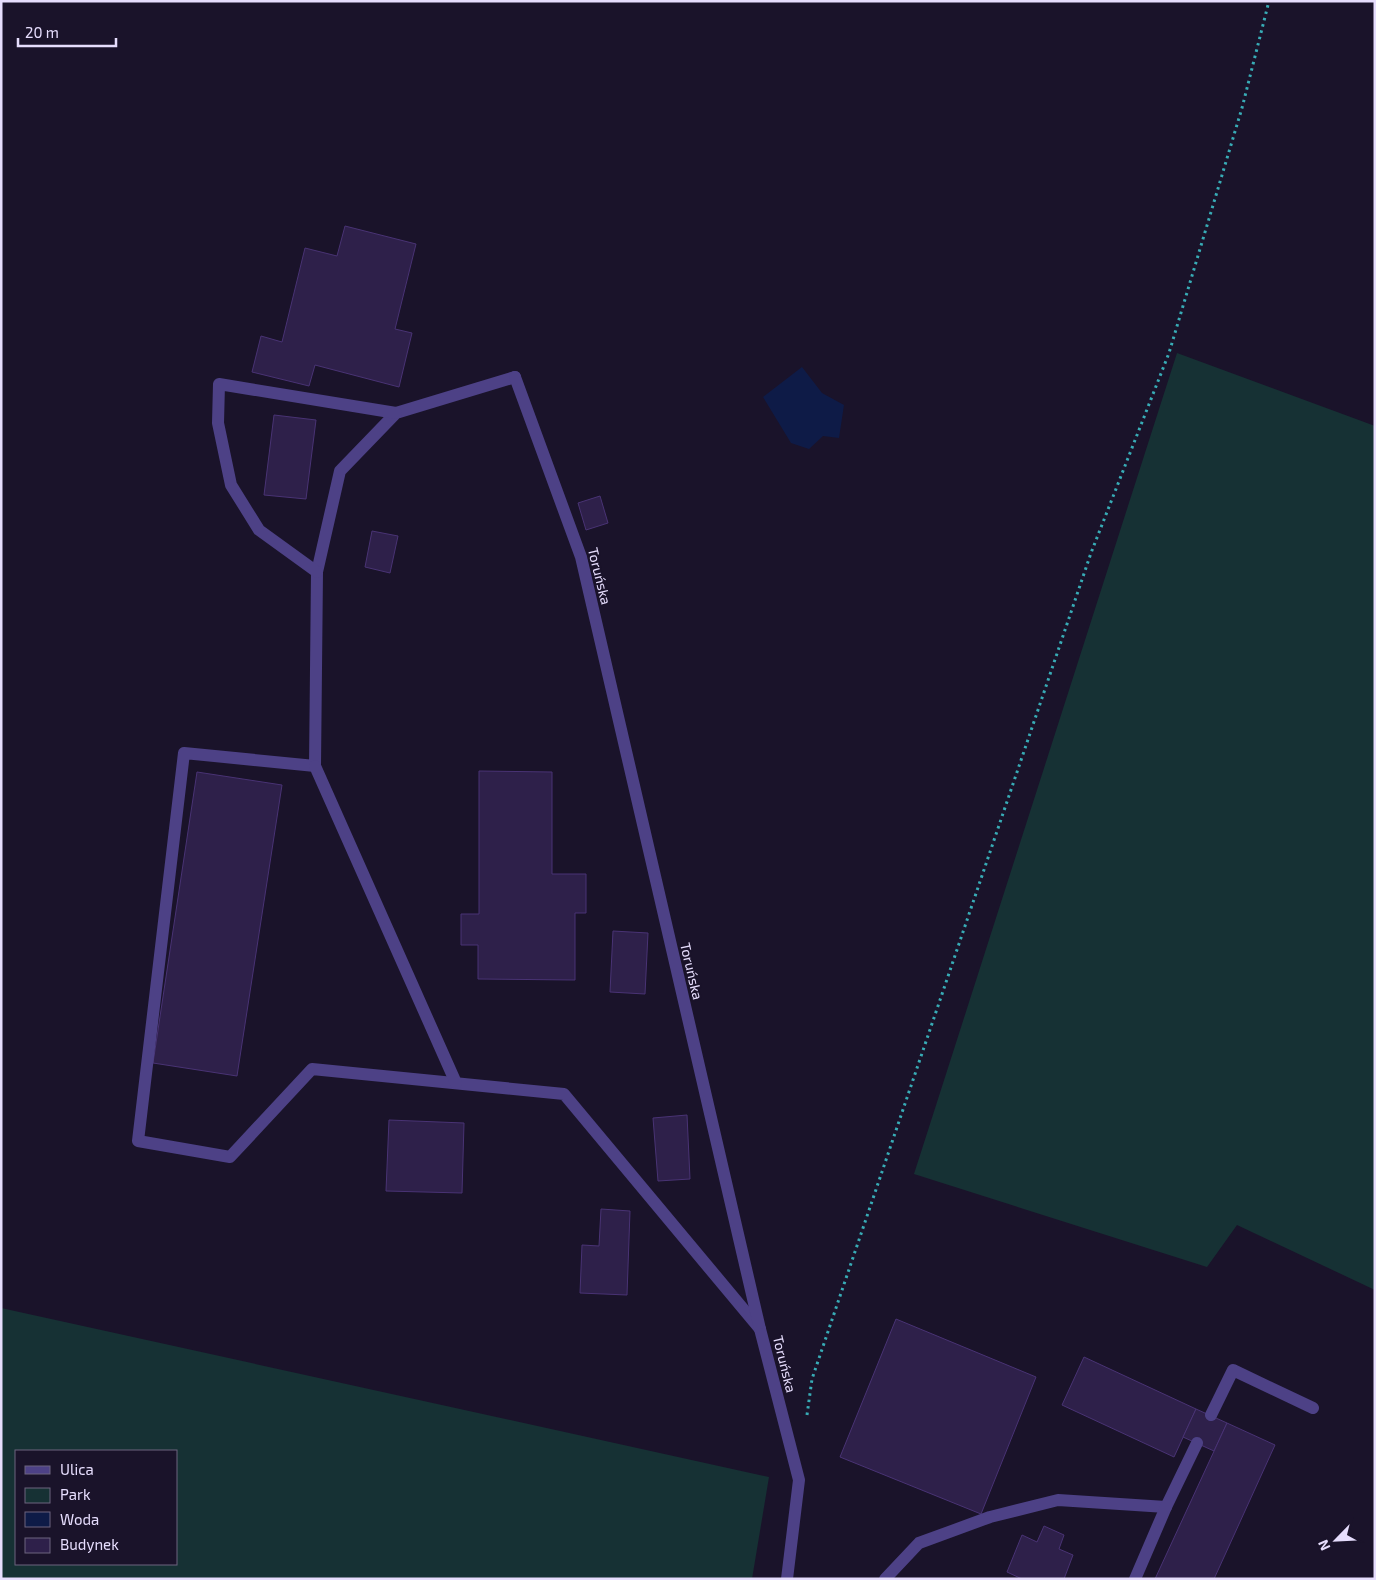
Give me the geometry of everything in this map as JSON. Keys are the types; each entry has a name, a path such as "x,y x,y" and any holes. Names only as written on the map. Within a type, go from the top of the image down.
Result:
{"street":[{"name":"Toruńska","path":"396,413 515,377 580,557 760,1329 799,1480 787,1579"},
{"path":"317,572 260,530 231,485 218,423 219,384 396,413"},
{"path":"396,413 340,471 317,572 315,766 456,1083"},
{"path":"315,766 184,753 138,1141 230,1157 312,1069 564,1094 760,1329"},
{"path":"1211,1415 1233,1370 1313,1408"},
{"path":"1135,1579 1166,1507 1197,1443"},
{"path":"885,1579 919,1543 990,1517 1058,1500 1166,1507"}],"path":[{"path":"807,1416 812,1379 1091,553 1168,353 1242,108 1269,1"}],"green space":[{"path":"1177,353 1375,426 1375,1290 1237,1225 1207,1267 914,1174"},
{"path":"1,1308 769,1477 752,1579 1,1579"}],"water":[{"path":"802,367 822,393 844,405 839,438 823,436 809,449 791,443 763,397"}],"building":[{"path":"345,226 416,244 395,329 412,333 399,387 315,365 309,386 252,372 261,336 282,342 305,248 337,256"},
{"path":"274,415 316,420 306,499 264,495"},
{"path":"600,496 608,523 586,530 578,503"},
{"path":"372,531 398,536 390,573 365,567"},
{"path":"479,771 552,772 552,874 586,874 586,913 575,913 575,980 478,979 478,945 461,945 461,914 479,914"},
{"path":"197,772 282,785 237,1076 153,1063"},
{"path":"613,931 648,933 645,994 610,992"},
{"path":"687,1115 690,1179 658,1181 653,1118"},
{"path":"389,1120 464,1123 462,1193 386,1191"},
{"path":"601,1209 630,1211 627,1295 580,1293 582,1245 599,1246"},
{"path":"896,1319 1036,1377 981,1514 840,1457"},
{"path":"1084,1357 1196,1409 1174,1457 1062,1405"},
{"path":"1196,1409 1227,1423 1214,1451 1183,1437"},
{"path":"1227,1423 1275,1445 1214,1579 1155,1579"},
{"path":"1044,1526 1064,1535 1059,1549 1073,1555 1064,1579 1022,1579 1007,1572 1022,1535 1037,1542"}]}
